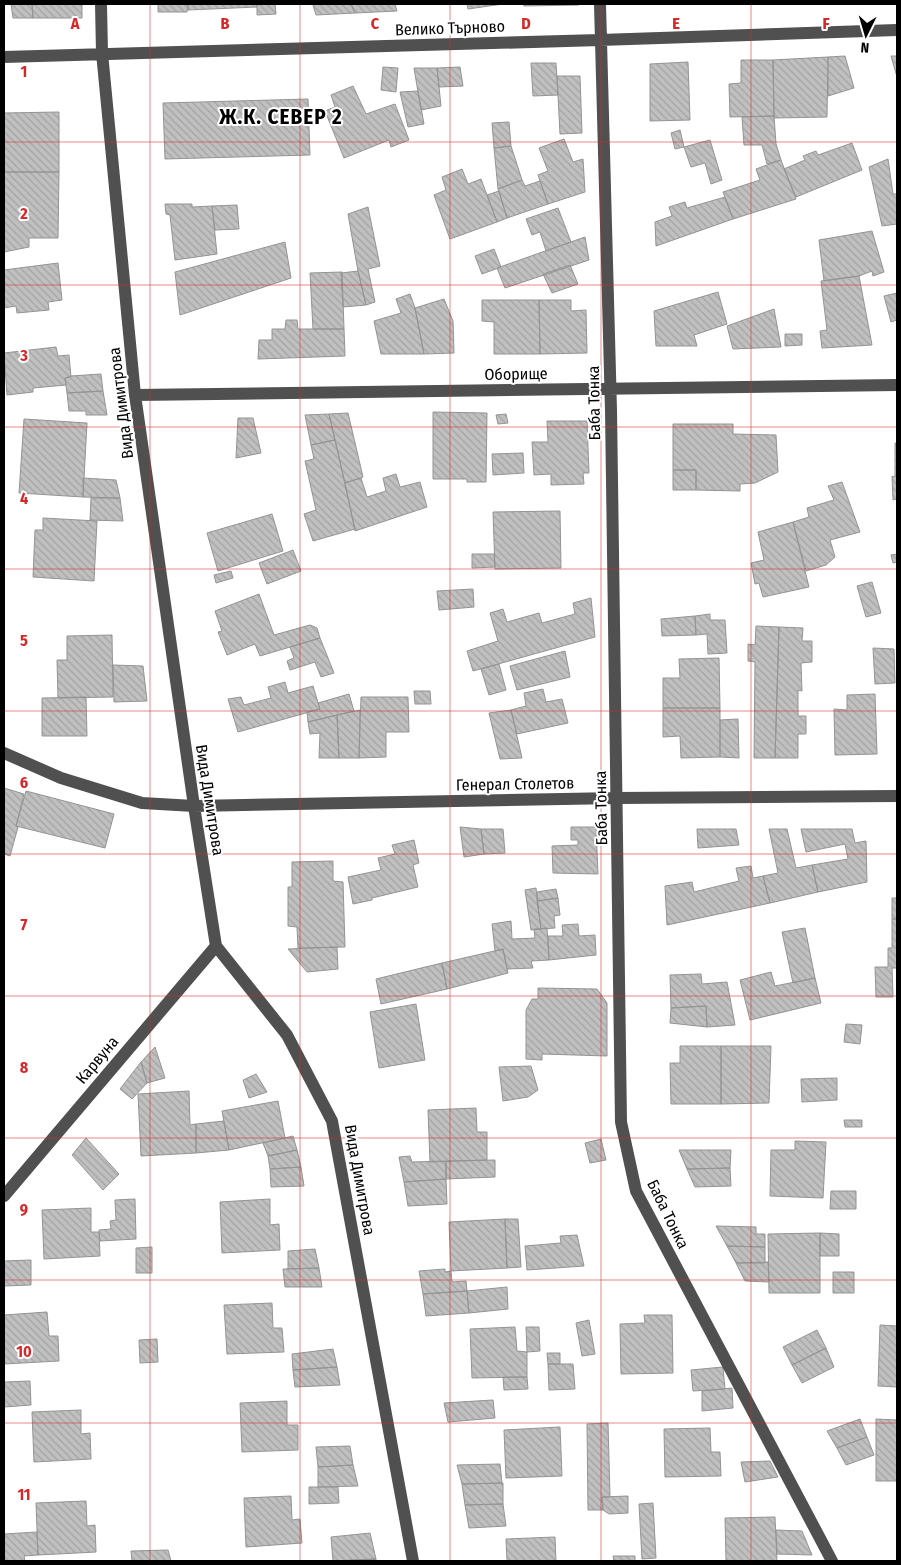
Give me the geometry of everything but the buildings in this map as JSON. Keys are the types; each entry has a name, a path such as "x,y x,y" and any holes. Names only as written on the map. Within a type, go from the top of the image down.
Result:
{"street":[{"name":"Вида Димитрова","path":"101,4 102,53 135,395 216,946 287,1035 332,1121 413,1561"},
{"name":"Баба Тонка","path":"600,4 610,389 622,1122 636,1191 832,1561"},
{"name":"Велико Търново","path":"4,56 897,30"},
{"name":"Оборище","path":"135,395 897,385"},
{"name":"Генерал Столетов","path":"4,753 61,778 142,803 194,806 618,798 897,796"},
{"name":"Карвуна","path":"4,1196 216,946"}],"district":[{"name":"Ж.К. СЕВЕР 2","path":"281,117"}]}
